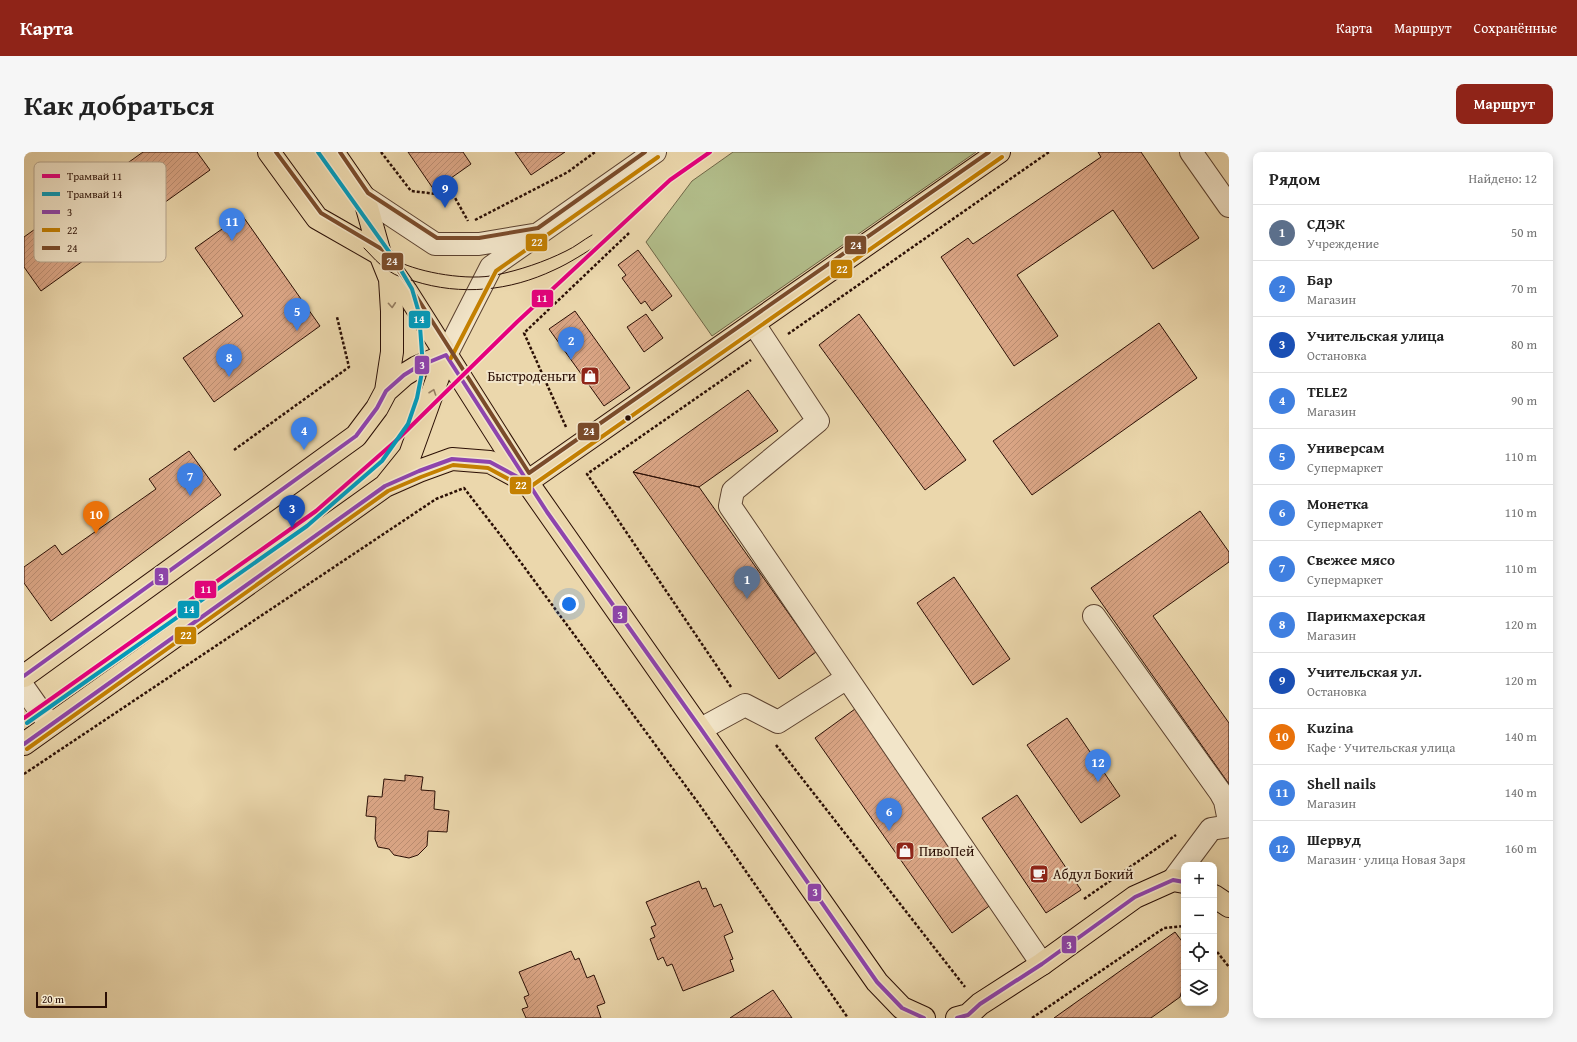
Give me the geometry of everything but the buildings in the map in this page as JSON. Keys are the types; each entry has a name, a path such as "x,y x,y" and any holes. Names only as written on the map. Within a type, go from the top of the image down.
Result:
{"main road":[{"path":"270,152 317,218 380,254 527,482 877,982 902,1008 924,1018"},
{"path":"24,676 356,436 377,408 386,391 392,352 390,279 380,254 364,197 333,152"},
{"path":"527,482 999,152"},
{"path":"386,391 410,371 446,355"},
{"path":"386,486 410,455 446,355"},
{"path":"24,744 386,486 419,471 452,459 490,462 527,482"},
{"path":"969,1014 1135,898 1178,881"},
{"path":"1217,898 1229,906"}],"street":[{"path":"446,355 491,267 655,152"},
{"path":"1191,152 1229,206"},
{"path":"364,197 435,244 478,244 540,234"},
{"path":"754,324 818,421 733,491 730,506 1042,964"},
{"path":"1094,616 1220,792 1225,801 1229,821"},
{"path":"701,729 745,706 778,722 847,678"},
{"path":"24,688 50,726"},
{"path":"1178,881 1211,828 1229,826"}],"path":[{"path":"381,152 411,191 454,196 469,223 568,172 595,152"},
{"path":"587,474 1049,152"},
{"path":"629,234 524,333 587,474 721,675 745,706"},
{"path":"234,450 349,367 337,317"},
{"path":"24,774 436,499 464,488 505,541 694,797 848,1018"},
{"path":"774,743 959,980 969,1014"},
{"path":"1084,898 1180,832"},
{"path":"1032,1018 1164,928 1181,926"},
{"path":"1217,952 1229,967"}],"green space":[{"path":"733,152 976,152 712,336 646,242 692,181"}],"tram line":[{"name":"14","path":"27,723 307,526 382,461 408,424 417,398 423,367 419,313 412,289 395,260 318,152"},
{"name":"11","path":"24,718 316,511 398,439 517,322 670,180 710,152"},
{"path":"381,251 395,260 419,269 445,275 485,277 514,271 541,262 558,255 592,235"},
{"path":"364,248 382,266 398,276 432,286 467,290 503,287 520,283 554,270 601,243"}],"transit line":[{"name":"24","path":"276,152 321,213 385,251 411,288 529,473 989,152"},
{"name":"24","path":"340,152 368,193 437,238 479,238 538,228 645,152"},
{"name":"22","path":"451,358 496,271 658,157"},
{"name":"22","path":"27,749 388,491 453,465 488,468 525,488 530,487 1002,157"},
{"name":"3","path":"24,676 356,436 377,408 386,391 404,375 417,367 446,355 547,512 701,729 877,982 902,1008 924,1018"},
{"name":"3","path":"24,744 385,486 419,471 452,459 490,462 527,482 532,489"},
{"name":"3","path":"957,1018 968,1015 980,1004 1042,964 1135,897 1173,880 1181,881"}],"place":[{"name":"Учительская ул.","path":"445,208"},
{"name":"Shell nails","path":"232,241"},
{"name":"Универсам","path":"297,331"},
{"name":"Бар","path":"571,360"},
{"name":"Быстроденьги","path":"590,376"},
{"name":"Парикмахерская","path":"229,377"},
{"name":"TELE2","path":"304,450"},
{"name":"Свежее мясо","path":"190,496"},
{"name":"Учительская улица","path":"292,528"},
{"name":"Kuzina","path":"96,534"},
{"name":"СДЭК","path":"747,599"},
{"name":"Шервуд","path":"1098,782"},
{"name":"Монетка","path":"889,831"},
{"name":"ПивоПей","path":"905,851"},
{"name":"Абдул Бокий","path":"1039,874"}]}
